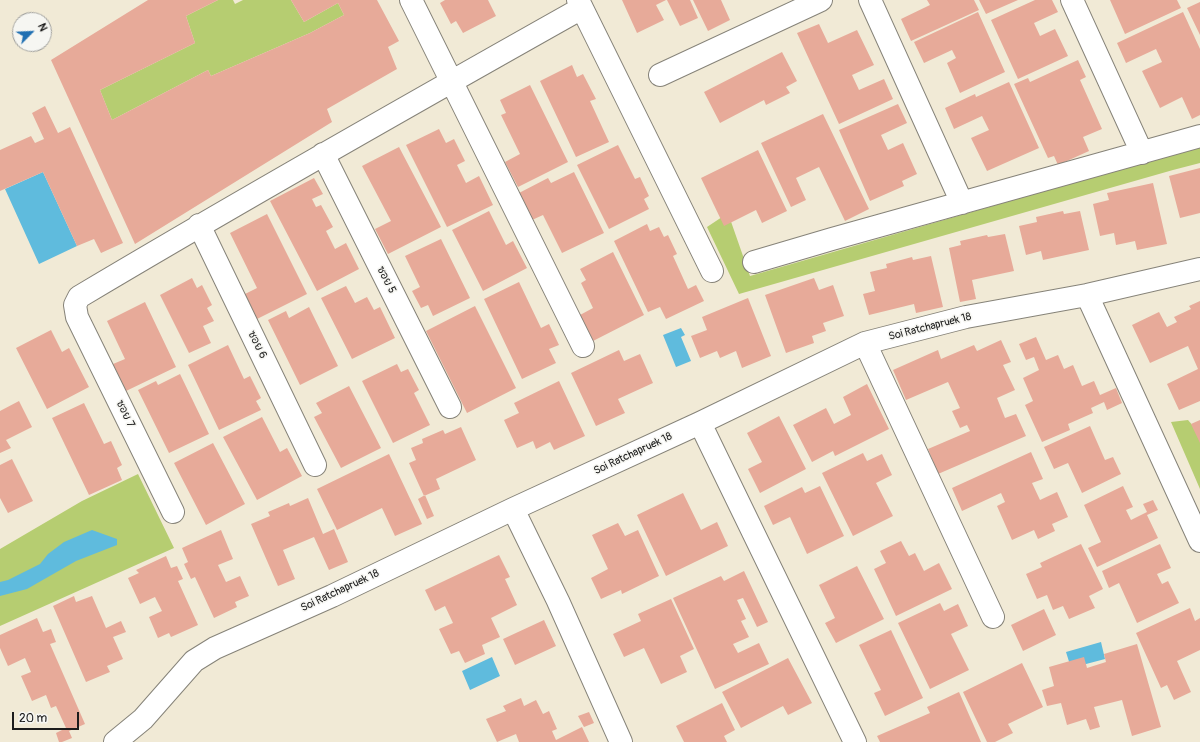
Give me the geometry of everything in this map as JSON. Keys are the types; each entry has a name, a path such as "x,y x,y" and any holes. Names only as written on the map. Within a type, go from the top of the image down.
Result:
{"street":[{"path":"411,0 583,346"},
{"path":"660,75 821,0"},
{"path":"870,0 962,203"},
{"path":"1072,0 1142,153"},
{"path":"199,225 452,81 580,4 712,272"},
{"path":"754,262 1200,136"},
{"name":"ซอย 5","path":"323,154 450,407"},
{"name":"ซอย 7","path":"173,512 77,317 76,305 79,297 199,225"},
{"name":"ซอย 6","path":"199,225 315,465"},
{"name":"Soi Ratchapruek 18","path":"114,742 143,719 194,661 214,648 332,596 513,509 700,424 865,344 966,317 1087,295 1200,269"},
{"path":"1087,295 1200,541"},
{"path":"865,344 993,617"},
{"path":"700,424 855,742"},
{"path":"513,509 558,601 621,742"}],"green space":[{"path":"218,0 233,0 235,4 243,0 291,0 304,22 338,3 344,15 310,33 211,76 208,70 112,120 100,90 195,43 186,16"},
{"path":"1200,146 1200,163 739,294 707,227 728,213 750,276"},
{"path":"1188,420 1200,434 1200,489 1171,422"},
{"path":"138,474 174,548 0,626 0,549 82,501"}],"water":[{"path":"43,172 77,246 39,264 5,189"},
{"path":"681,328 685,335 681,337 691,361 676,367 663,335"},
{"path":"92,530 117,539 117,545 76,561 27,589 0,596 0,582 8,580 40,564 48,554 64,542"},
{"path":"1101,642 1105,659 1071,668 1066,652"},
{"path":"492,657 500,676 470,690 462,671"}],"building":[{"path":"148,0 218,0 186,16 195,43 100,90 112,120 208,70 211,76 310,33 344,15 338,3 304,22 291,0 377,0 399,41 388,47 397,69 327,109 332,122 135,244 51,60"},
{"path":"445,0 488,0 496,16 463,33 456,21 451,24 440,3"},
{"path":"622,0 666,0 656,5 664,20 637,33"},
{"path":"667,0 690,0 698,18 680,26"},
{"path":"693,0 721,0 730,20 708,31"},
{"path":"927,0 974,0 979,10 911,41 901,19 930,5"},
{"path":"979,0 1018,0 986,14"},
{"path":"1035,0 1052,0 1058,12 1034,23 1040,36 1055,29 1068,56 1018,79 991,20"},
{"path":"1110,0 1177,0 1181,8 1125,34"},
{"path":"1200,2 1200,35 1187,8"},
{"path":"978,12 1005,72 960,93 947,63 956,58 952,50 924,63 914,42"},
{"path":"1183,12 1200,49 1200,115 1192,119 1182,97 1160,108 1142,71 1162,62 1156,49 1126,63 1117,43"},
{"path":"819,24 828,43 857,30 874,65 852,75 859,90 884,79 893,99 839,124 797,33"},
{"path":"782,52 797,81 786,87 790,93 766,105 764,100 720,123 704,92"},
{"path":"1078,60 1086,77 1080,80 1102,129 1083,137 1089,151 1058,165 1054,156 1048,158 1014,84 1028,78 1030,82"},
{"path":"572,65 577,77 583,74 596,99 590,101 609,142 576,157 540,81"},
{"path":"1009,82 1039,148 987,171 971,138 989,130 982,116 954,129 945,108 975,94 976,97"},
{"path":"530,85 568,162 518,187 505,162 520,154 501,115 506,113 500,100"},
{"path":"898,104 907,123 881,135 888,150 903,143 917,174 902,181 904,186 870,201 839,130"},
{"path":"45,106 58,133 70,127 123,243 101,253 94,239 77,246 43,172 0,191 0,150 31,136 35,143 44,139 32,113"},
{"path":"823,114 869,209 845,221 819,167 796,178 806,200 791,207 761,143"},
{"path":"439,129 446,143 454,139 465,161 457,165 466,183 479,176 493,205 447,227 406,145"},
{"path":"618,145 635,179 640,177 649,196 644,199 649,209 609,229 577,165"},
{"path":"399,147 441,227 388,254 375,229 391,221 362,166"},
{"path":"758,150 787,211 762,223 756,210 724,226 701,178"},
{"path":"1200,168 1200,213 1180,218 1169,176"},
{"path":"574,172 604,233 562,253 543,215 532,220 519,193 548,178 551,183"},
{"path":"314,178 323,194 312,199 316,207 321,205 333,227 326,231 335,249 346,243 359,269 317,291 270,201"},
{"path":"1153,183 1167,244 1137,250 1135,241 1116,245 1114,233 1100,236 1093,204 1109,200 1107,193"},
{"path":"489,211 506,245 513,241 527,268 483,291 452,230"},
{"path":"1063,211 1064,214 1080,211 1089,250 1043,260 1041,251 1026,255 1019,226 1037,222 1036,217"},
{"path":"267,214 307,294 255,320 243,295 257,288 230,233"},
{"path":"647,224 650,231 659,227 664,237 668,235 677,254 673,256 688,289 696,285 704,301 666,319 660,307 648,312 614,241"},
{"path":"1005,234 1014,271 972,280 976,299 960,302 949,248 961,245 960,241 987,235 988,237"},
{"path":"441,239 470,298 433,316 428,305 421,308 412,291 420,287 405,256"},
{"path":"613,252 644,315 593,341 580,315 593,308 581,283 586,280 580,269"},
{"path":"931,256 943,307 916,313 914,304 869,315 863,294 875,291 870,272 887,268 886,264 912,257 913,260"},
{"path":"192,278 197,288 202,285 212,305 207,308 214,321 203,326 211,343 189,353 160,295"},
{"path":"814,278 819,290 833,285 844,316 823,323 826,331 812,336 814,343 786,353 765,295"},
{"path":"519,282 541,328 549,324 559,345 549,349 556,363 522,379 484,299"},
{"path":"346,286 355,303 367,297 374,310 380,307 395,338 352,359 321,298"},
{"path":"748,298 771,356 742,368 736,351 720,358 717,351 700,358 691,336 707,330 702,317"},
{"path":"1200,301 1200,401 1179,410 1167,384 1198,369 1188,346 1150,363 1132,325 1159,312 1167,327 1177,322 1174,317 1191,309 1189,306"},
{"path":"145,302 176,367 126,391 113,364 125,359 107,321"},
{"path":"475,306 516,388 467,413 426,331"},
{"path":"309,307 338,366 300,385 268,320 286,311 289,318"},
{"path":"51,330 62,352 69,348 89,387 47,409 16,348"},
{"path":"1036,337 1046,360 1058,355 1064,369 1073,365 1082,386 1094,381 1100,395 1116,388 1122,403 1107,410 1104,402 1091,408 1093,413 1068,424 1070,430 1042,442 1025,405 1033,401 1023,378 1039,370 1034,357 1026,360 1019,344"},
{"path":"1001,340 1011,362 1003,365 1015,390 997,398 1005,418 1016,414 1026,436 938,474 928,449 970,431 967,425 960,428 952,411 960,408 948,382 906,400 893,370 938,350 941,359 974,345 977,351"},
{"path":"228,345 244,379 250,376 261,398 256,401 261,410 219,430 188,365"},
{"path":"619,350 624,361 640,354 653,383 618,399 625,413 596,426 571,373"},
{"path":"397,364 401,372 408,369 419,390 414,393 430,425 393,443 362,381"},
{"path":"180,374 209,434 169,453 138,390 156,381 158,385"},
{"path":"559,381 585,436 554,450 550,442 536,449 533,441 517,448 504,420 519,413 514,403"},
{"path":"867,384 889,429 835,456 833,451 812,462 793,425 826,408 834,424 851,415 843,397"},
{"path":"349,386 381,448 341,468 314,417 322,413 316,403"},
{"path":"19,401 32,427 6,440 11,448 0,453 0,411"},
{"path":"84,403 104,444 111,441 122,465 117,468 122,480 89,495 52,418"},
{"path":"779,416 806,469 760,493 748,469 762,462 747,433"},
{"path":"262,417 280,452 287,448 302,476 257,500 223,437"},
{"path":"1200,420 1200,443 1191,424"},
{"path":"1090,426 1105,460 1113,457 1121,474 1082,493 1068,463 1054,469 1044,447"},
{"path":"461,427 476,460 436,479 440,489 424,496 409,463 416,460 411,448 423,443 422,439 443,430 445,434"},
{"path":"213,443 245,504 206,525 174,463"},
{"path":"1031,452 1043,479 1032,483 1040,500 1057,492 1068,517 1052,524 1055,531 1038,539 1034,530 1012,540 997,506 1005,502 1001,493 962,511 952,488"},
{"path":"863,453 867,461 882,454 892,475 876,483 893,516 853,536 822,473"},
{"path":"389,454 422,524 395,536 382,508 337,530 317,489"},
{"path":"12,459 33,501 8,513 0,498 0,465"},
{"path":"820,486 844,536 807,554 790,517 773,525 764,506 802,487 805,493"},
{"path":"1123,486 1133,507 1126,510 1131,520 1147,512 1143,504 1153,500 1158,510 1147,515 1158,538 1097,567 1088,548 1101,542 1084,505"},
{"path":"683,493 701,530 717,522 728,546 666,576 637,515"},
{"path":"425,495 434,516 427,519 418,499"},
{"path":"308,498 323,534 334,529 348,562 329,570 314,537 283,550 295,579 278,586 251,524 270,516 268,512 289,503 290,506"},
{"path":"618,523 625,536 638,530 659,576 622,594 621,590 601,599 591,578 608,569 592,535"},
{"path":"221,530 233,559 218,565 226,582 240,576 249,596 235,602 237,607 214,618 195,577 191,579 184,564 188,562 182,548"},
{"path":"901,541 909,556 915,553 924,571 939,563 952,589 896,616 874,569 886,563 880,551"},
{"path":"1081,544 1103,589 1089,596 1095,608 1069,619 1063,606 1053,610 1047,595 1037,599 1026,574 1042,567 1040,563"},
{"path":"1160,544 1171,568 1157,574 1162,584 1168,581 1179,603 1137,623 1119,583 1109,588 1102,571"},
{"path":"499,555 510,577 505,579 517,605 491,618 500,637 482,645 485,654 465,663 459,651 451,654 439,629 453,623 445,606 435,611 425,590"},
{"path":"166,556 171,568 177,566 183,579 178,581 198,625 171,637 169,633 158,638 149,617 162,611 155,597 140,604 128,578 139,573 136,570"},
{"path":"857,566 884,619 836,643 825,623 835,618 819,585"},
{"path":"744,571 768,622 757,627 743,598 737,600 746,619 741,621 749,637 733,644 738,653 759,643 769,664 715,689 673,598 721,576 724,581"},
{"path":"74,596 76,602 92,596 106,628 121,621 126,632 113,637 123,659 107,666 110,672 86,682 53,606"},
{"path":"671,599 694,649 680,656 687,672 661,684 644,648 624,657 613,634 641,621 638,614"},
{"path":"940,603 944,611 958,604 968,626 951,634 969,670 930,689 898,623"},
{"path":"1190,608 1195,621 1200,618 1200,650 1177,661 1191,692 1174,700 1167,685 1161,688 1136,633"},
{"path":"1044,609 1056,635 1023,651 1011,625"},
{"path":"37,618 43,632 51,629 56,642 50,644 85,724 69,731 72,738 62,742 59,742 56,733 66,728 56,706 51,708 46,695 32,701 21,676 31,672 25,658 8,666 0,648 0,635"},
{"path":"544,620 556,646 515,665 503,639"},
{"path":"891,630 923,698 885,716 874,693 881,690 859,645"},
{"path":"1137,644 1161,727 1132,736 1122,700 1094,707 1100,727 1090,730 1086,719 1067,725 1061,703 1047,706 1042,690 1054,686 1049,667 1084,657 1087,668 1106,662 1104,654"},
{"path":"788,658 812,703 788,715 783,706 741,728 722,692"},
{"path":"1022,663 1043,707 1008,724 1013,733 995,742 987,742 963,692"},
{"path":"959,692 981,742 880,742 877,736 930,713 927,707"},
{"path":"521,698 524,706 536,700 543,714 549,711 557,729 552,731 556,740 582,727 589,742 519,742 516,734 497,742 486,719 506,711 503,706"},
{"path":"722,703 735,730 724,736 727,742 684,742 676,726"},
{"path":"589,712 594,723 584,727 578,716"}]}
